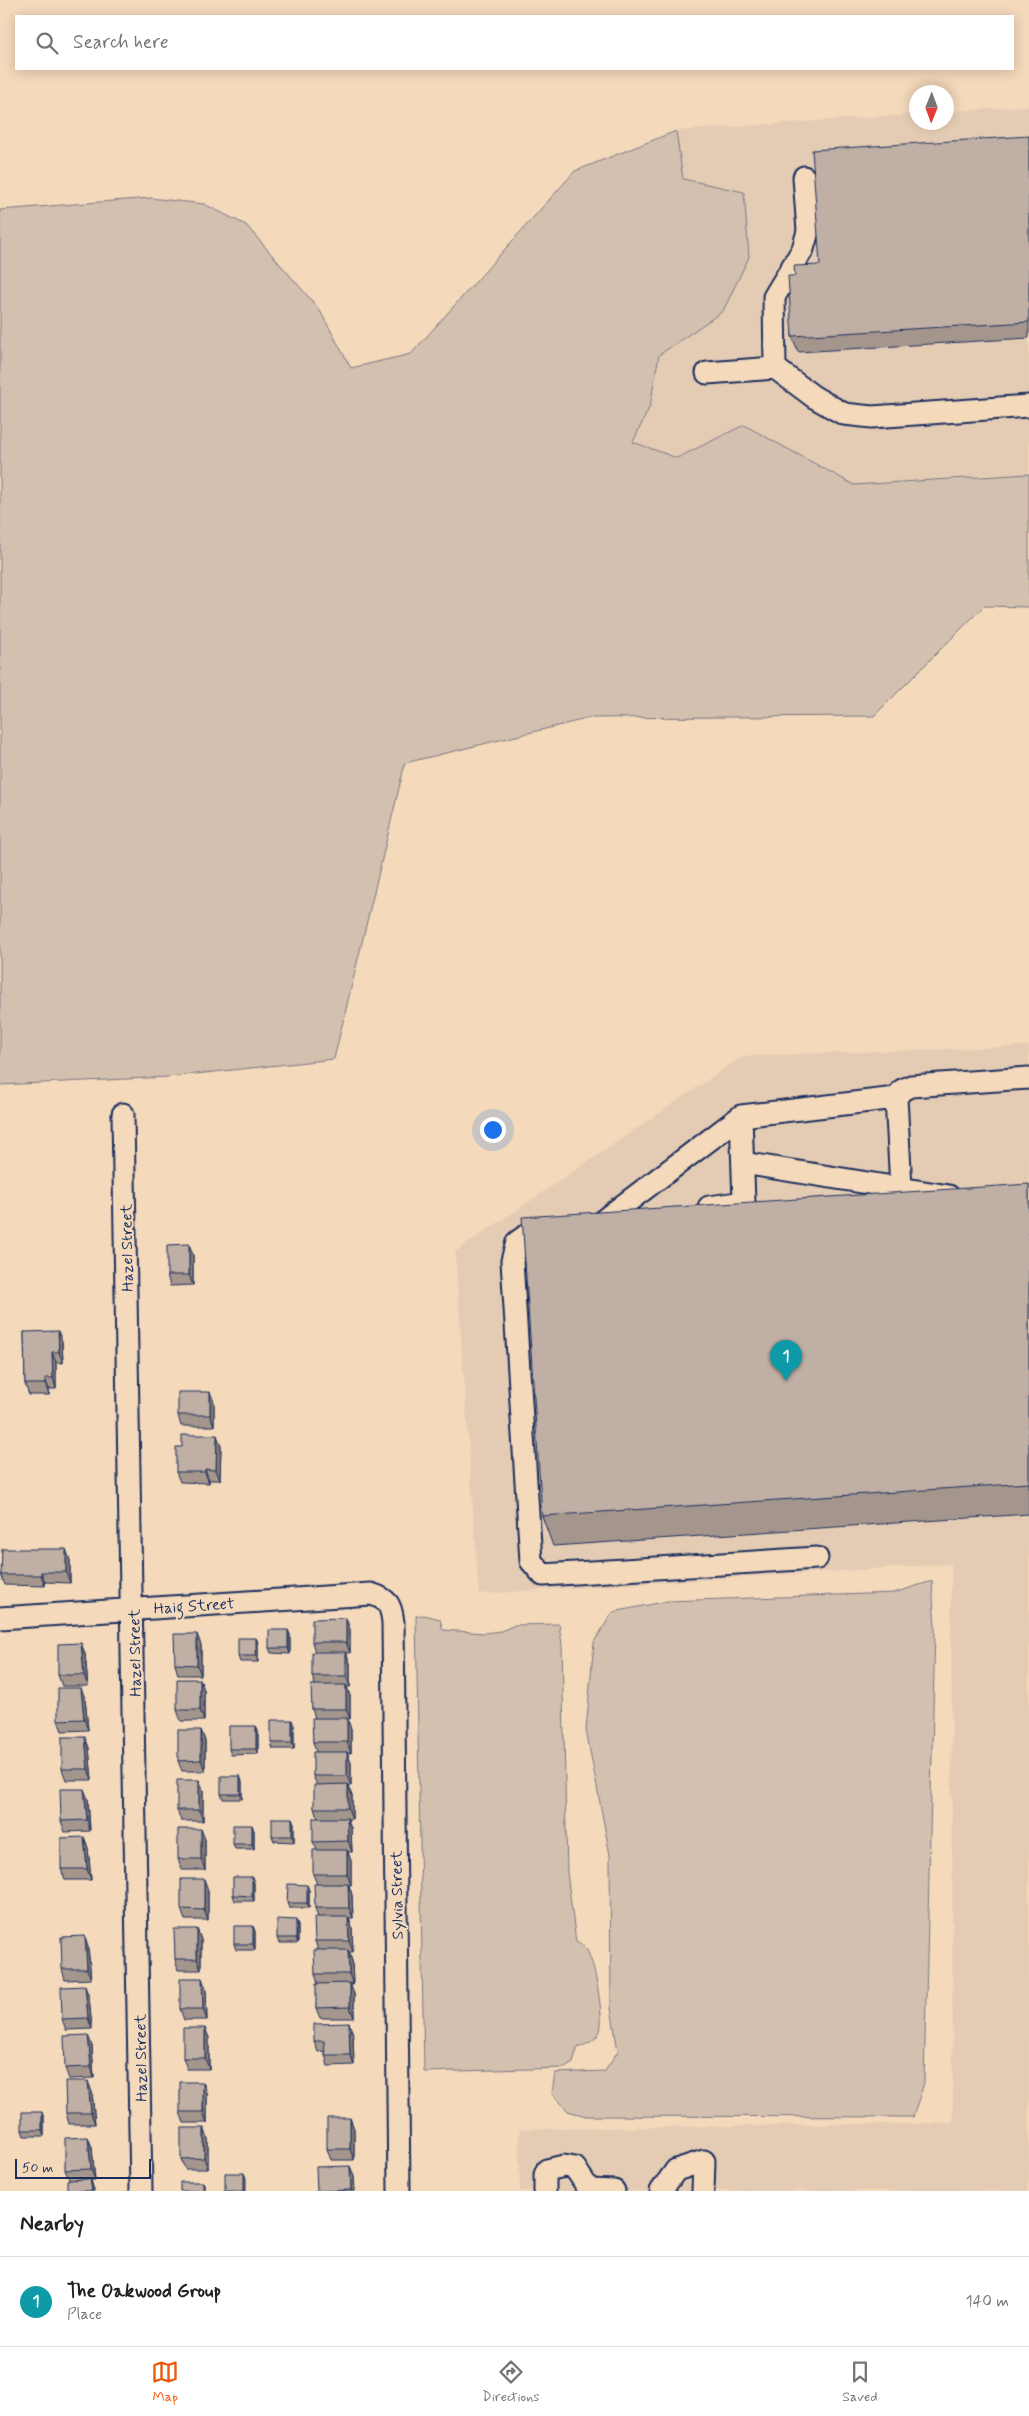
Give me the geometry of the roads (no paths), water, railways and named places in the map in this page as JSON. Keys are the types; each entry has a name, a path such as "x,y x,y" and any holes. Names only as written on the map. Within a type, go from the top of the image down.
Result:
{"street":[{"path":"775,368 774,296 803,249 808,231 804,178"},
{"path":"706,373 775,368 814,397 844,414 872,417 1029,406"},
{"path":"901,1187 896,1098 902,1090 911,1086 1029,1078"},
{"path":"587,1222 741,1116 896,1098"},
{"name":"Hazel Street","path":"123,1114 133,1608 141,2191"},
{"path":"692,1210 744,1202 741,1116"},
{"path":"743,1163 901,1187 947,1196 965,1194"},
{"path":"644,1215 534,1230 517,1242 512,1261 531,1561 543,1575 817,1558"},
{"name":"Haig Street","path":"0,1618 371,1594 387,1600"},
{"name":"Sylvia Street","path":"387,1600 392,1608 393,1622 399,2191"},
{"path":"661,2191 676,2170 704,2161 703,2191"},
{"path":"545,2191 545,2175 548,2170 564,2166 575,2168 590,2190 614,2191"}],"place":[{"name":"The Oakwood Group","path":"786,1381"}]}
